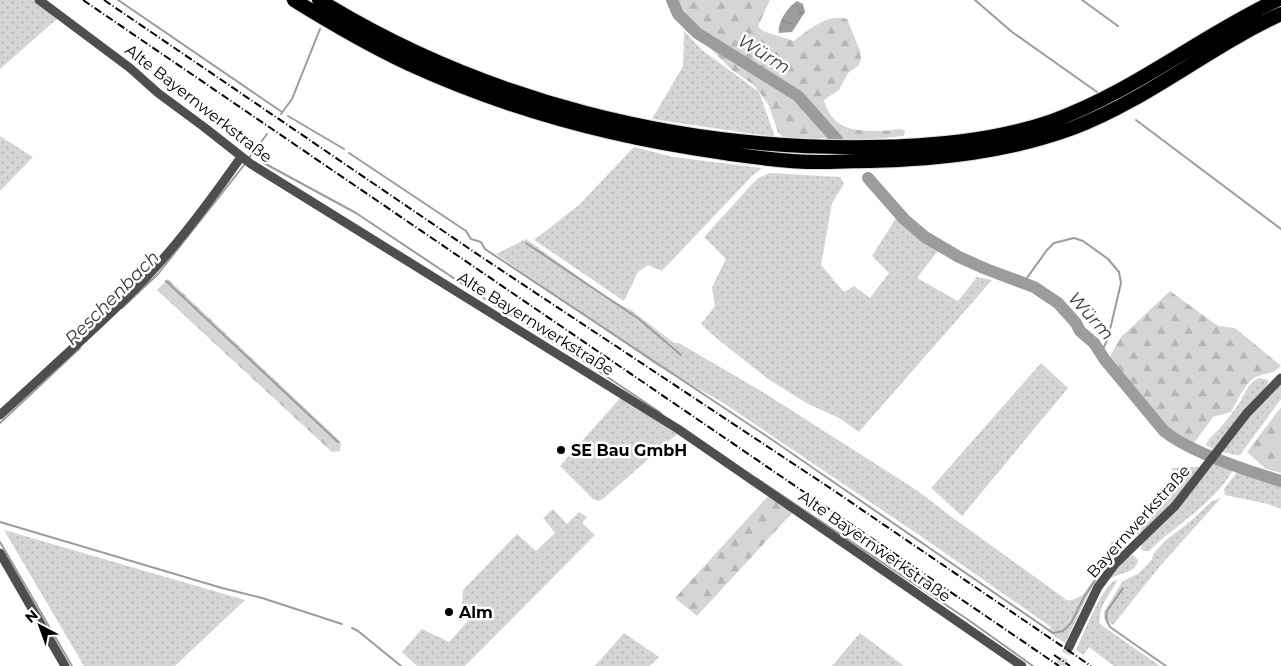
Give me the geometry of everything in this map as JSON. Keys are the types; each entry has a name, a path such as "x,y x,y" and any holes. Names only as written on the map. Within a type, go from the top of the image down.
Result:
{"highway":[{"path":"294,0 338,27 409,64 494,98 538,113 581,126 664,144 739,155 816,162 898,160 954,156 1010,146 1052,135 1093,119 1127,102 1213,51 1281,14"},
{"path":"319,0 345,16 416,52 499,86 584,112 663,130 720,139 795,146 857,148 953,142 1005,133 1048,122 1088,107 1121,90 1277,0"}],"street":[{"name":"Alte Bayernwerkstraße","path":"40,0 130,68 158,93 204,126 245,160 683,432 1022,666"},
{"path":"0,415 124,301 194,222 245,160"},
{"name":"Bayernwerkstraße","path":"1069,646 1098,587 1106,575 1125,553 1175,506 1260,398 1281,378"},
{"path":"0,553 65,666"}],"green space":[{"path":"0,0 33,0 58,18 0,69"},
{"path":"676,0 770,0 758,26 763,31 794,41 826,20 833,18 847,19 860,51 861,60 858,66 848,73 839,90 824,100 829,112 836,121 855,130 901,129 905,131 904,136 852,141 824,138 794,141 784,138 778,132 768,104 754,85 732,70 709,47"},
{"path":"684,31 702,50 759,92 775,137 652,119 683,66"},
{"path":"0,136 33,157 0,191"},
{"path":"634,147 673,157 762,168 751,177 662,271 648,265 638,272 624,301 534,240 579,205"},
{"path":"770,173 840,177 844,184 832,203 821,265 844,292 854,286 870,298 889,273 872,256 896,218 938,251 917,278 958,301 977,277 992,280 859,432 839,418 808,404 768,379 701,324 715,306 712,287 726,259 704,237 753,183 760,177"},
{"path":"526,239 608,298 631,310 674,343 679,343 766,394 918,491 1066,600 1075,599 1084,593 1100,570 1110,544 1116,539 1121,540 1123,548 1099,576 1065,643 1047,631 1051,627 925,539 722,402 659,367 496,254"},
{"path":"168,279 341,442 340,451 332,452 157,290"},
{"path":"1170,291 1218,326 1235,328 1281,366 1252,380 1231,412 1213,417 1194,443 1175,435 1159,419 1109,358 1121,337"},
{"path":"1041,363 1068,388 962,516 931,488"},
{"path":"1259,378 1268,380 1266,387 1213,449 1206,445 1234,411 1249,386"},
{"path":"1281,382 1281,399 1240,455 1223,452 1258,405"},
{"path":"621,397 677,434 599,501 593,499 560,466"},
{"path":"1281,407 1281,473 1266,469 1247,452"},
{"path":"1221,455 1237,460 1222,486 1199,509 1149,551 1143,551 1141,548 1142,544 1171,516"},
{"path":"1199,467 1158,519 1138,534 1130,536 1127,533 1127,529 1170,493 1175,481 1171,468"},
{"path":"1238,471 1281,485 1281,509 1268,504 1225,495 1224,489"},
{"path":"769,495 793,512 697,616 675,598"},
{"path":"1221,498 1160,566 1113,625 1104,618 1104,612 1122,582 1139,573 1165,541 1192,520 1212,501"},
{"path":"553,509 567,524 579,512 587,517 582,523 595,535 465,666 417,666 402,652 422,629 449,642 468,621 462,609 463,590 517,534 536,551 555,533 543,518"},
{"path":"4,530 245,600 175,666 84,666"},
{"path":"1133,555 1138,560 1137,565 1131,570 1110,579 1117,568"},
{"path":"1116,580 1100,612 1100,624 1160,666 1114,666 1089,647 1084,655 1076,650 1099,601 1110,584"},
{"path":"624,633 659,657 650,666 595,666"},
{"path":"860,633 904,666 832,666"}],"water":[{"path":"797,1 803,4 805,12 792,32 779,33 784,15"}],"waterway":[{"path":"118,0 282,112"},
{"name":"Würm","path":"672,0 678,14 697,33 798,96 837,140"},
{"path":"975,0 1012,32 1097,92"},
{"path":"1082,0 1118,26"},
{"name":"Reschenbach","path":"281,114 292,99 320,29"},
{"path":"288,116 344,149"},
{"path":"1136,120 1281,229"},
{"name":"Reschenbach","path":"249,158 267,134"},
{"path":"349,153 466,231 471,239 481,242 485,249 771,439 1053,633 1063,631 1071,623 1084,597 1099,574"},
{"path":"262,162 356,213 661,413"},
{"name":"Reschenbach","path":"122,308 158,274 245,164"},
{"name":"Würm","path":"868,178 904,219 925,237 959,257 1034,287 1058,303 1076,323 1080,331 1094,343 1105,360 1164,431 1175,439 1203,453 1281,481"},
{"path":"1024,282 1054,243 1074,238 1083,241 1108,259 1119,272 1121,283 1108,338 1101,353"},
{"path":"526,243 639,319 681,355"},
{"path":"166,281 338,442"},
{"name":"Reschenbach","path":"0,423 80,348"},
{"path":"756,478 967,619 1033,666"},
{"name":"Reschenbach","path":"0,522 222,588 262,598 342,624"},
{"path":"0,542 72,666"},
{"path":"1123,588 1107,611 1106,619 1110,627 1166,666"},
{"name":"Reschenbach","path":"352,628 401,666"}],"tunnel":[{"path":"1060,666 1069,647"}],"railway":[{"path":"83,0 1059,666"},
{"path":"104,0 480,256 833,490 1091,666"},
{"path":"1054,655 1070,666"}],"place":[{"name":"SE Bau GmbH","path":"561,450"},
{"name":"Alm","path":"449,612"}]}
